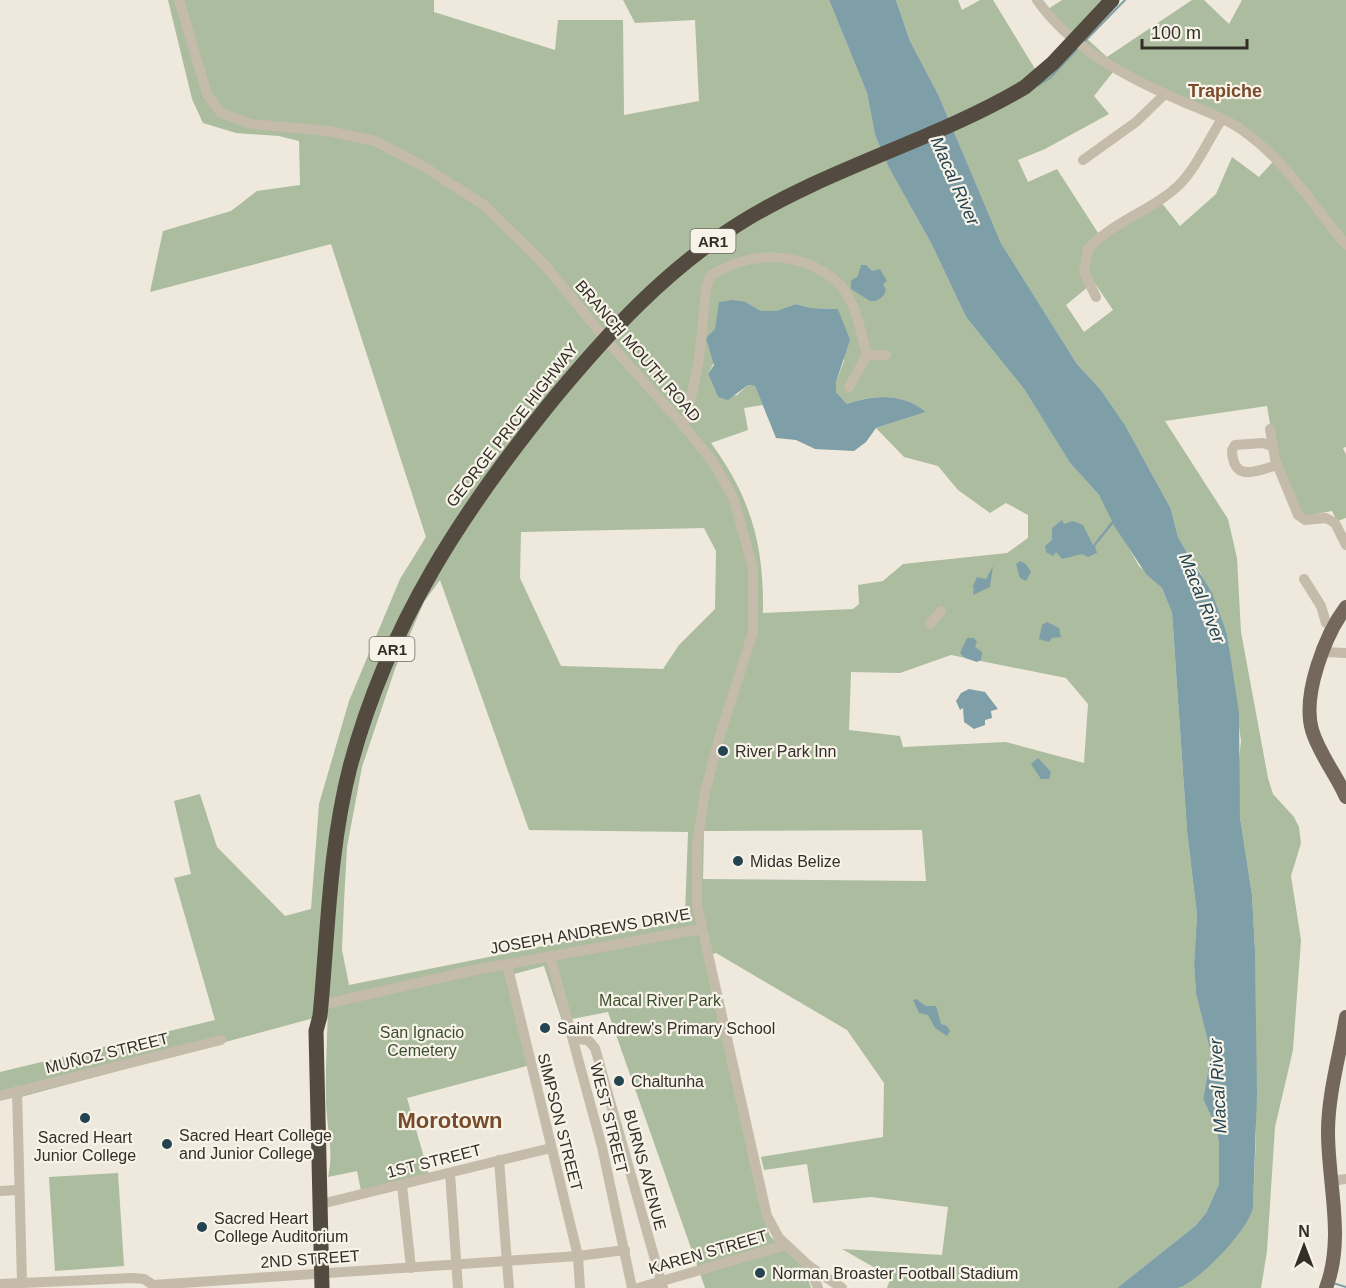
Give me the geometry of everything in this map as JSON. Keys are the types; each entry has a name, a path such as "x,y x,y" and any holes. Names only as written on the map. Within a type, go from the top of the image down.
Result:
{"highway":[{"name":"AR1","path":"1075,40 1112,0"},
{"name":"GEORGE PRICE HIGHWAY","path":"320,1012 338,828 354,757 384,667 423,584 472,505 513,449 604,337 674,272 715,240 766,209 988,106 1035,80 1075,40"},
{"name":"AR1","path":"320,1012 323,1031 325,1281"},
{"name":"AR1","path":"320,1012 316,1031 325,1281"}],"main road":[{"path":"1346,607 1333,628 1323,652 1311,692 1310,722 1316,740 1346,797"},
{"path":"1326,1288 1335,1257 1329,1119 1343,1048 1346,1017"}],"street":[{"name":"BRANCH MOUTH ROAD","path":"179,0 207,94 221,113 250,123 328,131 375,141 423,166 484,205 544,264 604,337 683,425 713,462 733,497 749,549 755,592 750,648 718,742 700,816 696,863 697,905 701,929"},
{"path":"1037,0 1059,27 1122,73 1222,119 1240,129 1272,153 1346,245"},
{"path":"1083,160 1121,134 1166,94"},
{"path":"1096,297 1084,272 1088,249 1130,217 1178,186 1195,164 1222,119"},
{"path":"683,425 686,421 697,371 706,289 710,276 734,264 781,255 795,259 835,280 854,312 867,355 849,387"},
{"path":"867,355 886,355"},
{"path":"1270,429 1277,465 1298,515 1305,520 1326,519 1335,523 1346,545"},
{"path":"1272,446 1263,443 1235,445 1232,450 1234,465 1239,471 1247,472 1277,465"},
{"path":"1304,579 1321,606 1326,623 1333,628"},
{"path":"930,624 941,611"},
{"path":"1323,652 1346,653"},
{"name":"JOSEPH ANDREWS DRIVE","path":"320,1012 507,964 701,929 726,1028 764,1204 775,1233 809,1266 818,1288"},
{"name":"WEST STREET","path":"550,956 574,1039 633,1288"},
{"name":"SIMPSON STREET","path":"507,964 578,1256 580,1288"},
{"name":"BURNS AVENUE","path":"574,1039 588,1040 595,1048 662,1285"},
{"name":"MUÑOZ STREET","path":"0,1096 221,1040"},
{"path":"17,1091 22,1283"},
{"name":"1ST STREET","path":"325,1203 551,1148"},
{"path":"499,1160 509,1288"},
{"path":"450,1173 458,1288"},
{"path":"1331,1181 1346,1179"},
{"path":"402,1185 411,1268"},
{"path":"0,1191 18,1190"},
{"name":"KAREN STREET","path":"638,1288 662,1285 786,1245"},
{"name":"2ND STREET","path":"0,1284 42,1285 133,1278 144,1279 153,1287 325,1281 411,1268 578,1256 625,1250"},
{"path":"809,1266 842,1288"}],"green space":[{"path":"168,0 434,0 434,12 555,50 558,20 623,20 624,115 699,101 695,20 635,23 623,0 829,0 867,93 875,135 889,168 931,243 966,317 1024,389 1070,463 1099,495 1139,566 1162,588 1172,613 1187,831 1197,915 1194,964 1196,994 1211,1054 1203,1099 1215,1125 1219,1142 1219,1184 1206,1213 1195,1226 1117,1288 887,1288 891,1277 842,1249 942,1255 948,1207 871,1197 813,1203 807,1164 764,1170 761,1157 883,1137 884,1083 847,1030 716,953 704,957 760,1206 770,1236 805,1269 811,1288 705,1288 608,1012 562,1021 544,966 514,974 534,1064 407,1098 429,1175 361,1191 357,1171 328,1177 330,1140 326,1089 328,994 314,1018 21,1097 0,1091 0,1072 215,1020 174,878 191,874 174,801 200,794 217,847 285,916 311,909 319,804 349,701 400,579 426,537 331,244 150,292 163,231 231,211 257,191 300,185 299,141 279,136 236,133 203,123 192,99","holes":["746,302 761,311 776,311 796,304 811,308 838,309 844,361 836,382 836,392 847,404 867,398 898,398 926,412 876,428 904,457 938,466 958,490 990,513 1006,503 1028,515 1028,538 1007,553 903,564 883,581 858,585 859,604 853,609 763,613 761,565 752,523 736,483 711,443 748,430 744,408 763,405 755,386 748,385 737,395 718,397 708,374","704,528 716,551 715,609 679,645 663,669 561,666 520,578 521,532","440,580 529,830 688,832 685,914 677,923 578,939 349,985 342,950 347,847 362,767 395,669 424,602","951,655 1066,678 1088,704 1084,763 1006,742 903,747 900,736 849,730 851,672 900,673","922,830 926,881 703,879 704,831"]},
{"path":"896,0 958,0 962,10 980,0 993,0 1037,72 992,110 1085,37 1107,57 1192,0 1204,0 1229,24 1242,0 1346,0 1346,447 1343,448 1346,455 1346,518 1337,521 1332,511 1301,517 1273,441 1267,406 1165,421 1228,519 1237,558 1241,632 1268,778 1273,794 1294,817 1299,827 1301,843 1291,876 1301,940 1293,1050 1275,1127 1267,1251 1261,1288 1178,1288 1193,1279 1234,1239 1253,1207 1256,1135 1255,950 1252,895 1240,817 1238,769 1241,741 1227,634 1200,572 1178,537 1171,509 1125,425 1101,390 1077,364 1001,243 938,94 910,41","holes":["1117,67 1240,123 1278,156 1259,177 1232,157 1216,194 1180,226 1157,197 1100,236 1057,169 1028,182 1018,160 1045,149 1109,114 1094,96","1094,282 1113,310 1084,332 1066,305"]},
{"path":"1062,0 1104,0 1072,33 1048,9"},
{"path":"118,1173 124,1266 55,1271 49,1177"}],"water":[{"name":"Macal River","path":"829,0 896,0 910,41 938,94 1001,243 1077,364 1101,390 1125,425 1171,509 1178,537 1212,593 1227,634 1239,713 1240,817 1252,895 1255,950 1257,1095 1253,1207 1243,1228 1223,1253 1199,1275 1178,1288 1117,1288 1195,1226 1206,1213 1219,1184 1219,1142 1215,1125 1203,1099 1211,1054 1196,994 1194,964 1197,915 1187,831 1172,613 1162,588 1146,574 1113,524 1095,546 1097,553 1088,557 1082,554 1062,559 1056,552 1053,556 1046,552 1045,546 1052,540 1052,528 1062,520 1064,524 1073,521 1083,525 1093,545 1112,521 1099,495 1070,463 1024,389 966,317 931,243 889,168 875,135 867,93"},
{"path":"861,265 866,265 872,271 880,269 887,281 883,284 885,293 878,300 870,301 851,289 851,281 858,276"},
{"path":"732,300 746,302 761,311 776,311 796,304 811,308 838,309 850,340 836,382 836,392 847,404 868,398 898,398 926,412 876,428 866,442 854,451 815,449 796,440 776,438 755,386 748,385 728,400 718,397 708,374 714,365 706,338 715,329 719,302"},
{"path":"1020,561 1026,564 1031,572 1026,581 1020,578 1016,564"},
{"path":"993,566 990,587 973,595 974,587 972,588 977,577 986,579"},
{"path":"1047,622 1059,628 1061,637 1052,638 1049,642 1039,639 1042,625"},
{"path":"967,638 974,638 977,642 975,647 982,652 981,660 977,662 965,658 960,653"},
{"path":"969,689 985,692 998,709 991,711 992,718 985,720 985,725 974,729 964,722 963,708 960,710 956,701 961,693"},
{"path":"1038,758 1051,772 1049,779 1041,779 1031,764"},
{"path":"916,999 926,1006 936,1006 941,1024 947,1026 950,1031 947,1036 935,1028 928,1015 919,1013 913,1000"}],"waterway":[{"path":"1083,43 1125,0"},
{"path":"1037,86 1050,78 1079,47"},
{"path":"1333,1283 1346,1287"}],"place":[{"name":"River Park Inn","path":"723,751"},
{"name":"Midas Belize","path":"738,861"},
{"name":"Saint Andrew's Primary School","path":"545,1028"},
{"name":"Chaltunha","path":"619,1081"},
{"name":"Sacred Heart Junior College","path":"85,1118"},
{"name":"Sacred Heart College and Junior College","path":"167,1144"},
{"name":"Sacred Heart College Auditorium","path":"202,1227"},
{"name":"Norman Broaster Football Stadium","path":"760,1273"}],"district":[{"name":"Trapiche","path":"1225,91"},
{"name":"Morotown","path":"450,1120"}],"park label":[{"name":"Macal River Park","path":"660,1000"},
{"name":"San Ignacio Cemetery","path":"422,1041"}]}
